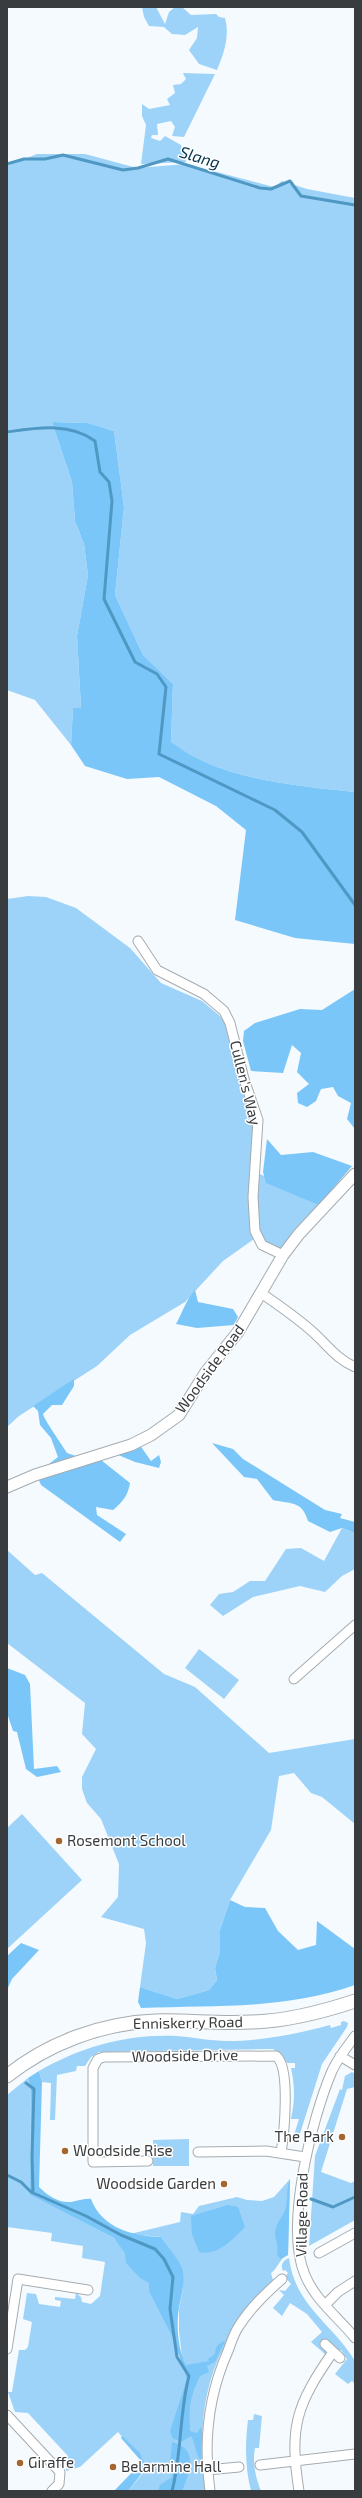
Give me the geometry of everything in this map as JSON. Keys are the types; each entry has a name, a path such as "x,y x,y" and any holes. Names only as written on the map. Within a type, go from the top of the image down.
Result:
{"main road":[{"name":"Enniskerry Road","path":"7,2076 56,2046 112,2027 154,2021 231,2022 276,2020 307,2015 355,2001"}],"street":[{"name":"Cullen's Way","path":"138,941 157,970 204,994 224,1011 230,1023 244,1079 258,1120 253,1198 255,1231 262,1246 283,1256"},
{"name":"Woodside Road","path":"7,1487 35,1475 131,1445 151,1435 179,1415 209,1368 238,1332 283,1256 299,1234 355,1174"},
{"path":"261,1293 291,1314 316,1335 335,1356 355,1367"},
{"path":"294,1679 355,1625"},
{"name":"Village Road","path":"355,2036 340,2056 332,2072 305,2157 300,2197 300,2255 304,2274 311,2288 325,2306 355,2338"},
{"name":"Woodside Drive","path":"148,2161 93,2162 93,2068 98,2060 104,2058 276,2056 280,2059 284,2069 284,2131 281,2153"},
{"path":"340,2056 355,2065"},
{"path":"198,2152 281,2153 305,2157"},
{"path":"319,2253 355,2233"},
{"path":"210,2491 206,2456 211,2399 218,2371 238,2327 259,2299 282,2278"},
{"path":"7,2349 18,2280 88,2290"},
{"path":"325,2306 338,2292 355,2281"},
{"path":"325,2344 340,2358"},
{"path":"299,2491 294,2461 297,2415 313,2380 333,2352"},
{"path":"7,2414 60,2472 59,2484 52,2491"},
{"path":"260,2465 355,2454"},
{"path":"207,2470 239,2467"}],"shaded area":[{"path":"142,7 156,7 165,24 169,12 175,7 182,7 191,15 216,14 219,17 225,18 227,38 217,70 199,64 189,50 197,38 198,27 185,35 172,34 164,27 149,26 144,17"},
{"path":"183,73 215,74 184,137 172,136 175,127 171,121 157,124 158,135 152,135 151,138 160,141 165,136 181,145 186,162 141,164 146,125 142,116 142,104 149,109 170,105 167,99 175,93 173,85 181,84 186,79"},
{"path":"37,154 85,154 137,168 186,164 274,187 282,181 307,189 355,198 355,792 316,788 253,778 214,766 190,755 171,742 173,684 143,655 115,595 124,507 114,431 88,423 52,422 72,482 75,521 84,544 88,575 77,636 81,708 73,709 71,745 35,700 7,690 7,166"},
{"path":"52,422 88,423 114,431 124,507 115,595 143,655 173,684 171,742 190,755 214,766 253,778 316,788 355,792 355,944 295,938 235,920 246,830 216,806 159,777 127,779 85,766 71,745 73,708 81,708 77,636 88,575 84,544 75,521 72,482"},
{"path":"28,896 46,897 76,908 130,948 161,983 202,1001 220,1016 225,1023 237,1070 253,1116 256,1139 250,1184 254,1239 223,1261 185,1302 130,1335 97,1366 19,1416 7,1427 7,899"},
{"path":"355,989 355,1129 347,1119 351,1103 338,1096 333,1087 321,1089 316,1101 307,1107 298,1103 297,1093 309,1084 297,1072 301,1053 292,1045 283,1073 251,1071 243,1041 244,1031 255,1023 300,1009 322,1010"},
{"path":"267,1139 281,1155 313,1152 352,1166 319,1205 266,1183 263,1172"},
{"path":"260,1174 325,1204 281,1249 266,1245 259,1238 256,1181"},
{"path":"195,1290 198,1302 233,1309 238,1317 234,1325 197,1328 176,1324 186,1302"},
{"path":"74,1379 74,1386 62,1405 52,1405 43,1414 67,1453 76,1456 71,1461 45,1467 58,1457 51,1438 40,1425 38,1411 33,1406"},
{"path":"212,1443 233,1449 243,1459 325,1510 342,1514 340,1518 355,1522 355,1533 342,1528 330,1532 308,1521 303,1510 295,1504 273,1500 257,1479 244,1477"},
{"path":"139,1444 151,1461 159,1455 161,1462 159,1468 135,1462 116,1454"},
{"path":"101,1460 130,1483 124,1498 113,1510 96,1507 97,1515 126,1534 120,1542 41,1485 38,1478"},
{"path":"342,1528 355,1533 355,1569 342,1576 325,1592 300,1586 253,1597 223,1616 210,1605 219,1594 233,1592 250,1581 265,1581 286,1549 301,1548 324,1561"},
{"path":"7,1550 35,1575 42,1573 164,1674 195,1687 269,1753 355,1739 355,1824 322,1797 311,1793 294,1773 279,1776 271,1830 230,1900 220,1930 220,1951 215,1968 217,1980 209,1990 177,1999 140,1987 146,1943 144,1929 101,1917 118,1897 119,1864 101,1819 87,1803 82,1789 82,1777 96,1749 82,1734 85,1703 7,1643"},
{"path":"199,1649 239,1680 224,1699 185,1668"},
{"path":"7,1668 25,1675 30,1684 34,1769 57,1766 61,1772 37,1777 26,1769 17,1732 13,1731 7,1713"},
{"path":"22,1814 82,1880 7,1949 7,1828"},
{"path":"230,1900 245,1907 265,1908 278,1931 298,1950 316,1945 317,1921 355,1949 355,1985 301,1999 249,2005 141,2008 138,2002 140,1987 177,1999 209,1990 217,1980 215,1968 220,1951 220,1930"},
{"path":"21,1943 39,1950 12,1979 7,1990 7,1956"},
{"path":"344,2021 348,2023 347,2027 322,2064 298,2140 295,2144 293,2138 299,2119 291,2119 294,2093 291,2068 295,2068 295,2063 287,2063 283,2056 273,2049 99,2052 91,2057 85,2066 77,2066 76,2071 57,2075 55,2120 50,2120 51,2083 42,2082 39,2071 71,2055 88,2049 122,2040 157,2036 176,2036 221,2041 253,2040 292,2034 330,2025 331,2028 341,2025 341,2022"},
{"path":"39,2071 42,2082 39,2187 50,2196 62,2201 71,2202 91,2199 102,2217 110,2224 139,2235 161,2237 178,2260 183,2273 178,2315 178,2330 179,2345 186,2365 209,2361 208,2359 215,2354 217,2346 225,2341 215,2362 207,2366 209,2372 200,2376 190,2403 190,2431 197,2433 201,2427 202,2431 201,2461 191,2436 183,2441 173,2439 170,2431 187,2379 172,2336 149,2291 149,2283 140,2278 126,2263 125,2253 114,2238 30,2195 31,2089 28,2078"},
{"path":"352,2072 355,2074 355,2087 347,2089 321,2172 351,2183 355,2181 355,2220 309,2246 315,2156 340,2089 342,2090 345,2076"},
{"path":"28,2078 31,2089 30,2195 114,2238 153,2280 170,2319 178,2358 186,2365 182,2357 179,2331 179,2310 183,2288 161,2237 130,2234 180,2222 181,2212 193,2214 199,2206 237,2197 247,2200 262,2201 274,2197 290,2179 288,2255 271,2273 273,2280 270,2285 240,2323 224,2347 210,2382 203,2418 202,2436 202,2454 206,2491 128,2491 143,2473 145,2464 118,2432 80,2467 66,2471 67,2455 28,2413 15,2412 8,2392 12,2392 19,2350 25,2350 28,2347 32,2322 23,2319 27,2293 36,2294 39,2304 60,2307 61,2301 55,2300 55,2297 75,2299 76,2293 81,2297 82,2302 91,2304 100,2296 105,2262 82,2258 83,2246 51,2241 52,2233 7,2227 7,2095"},
{"path":"189,2139 189,2166 153,2166 153,2140"},
{"path":"290,2179 288,2255 280,2259 277,2254 278,2248 275,2229 285,2210"},
{"path":"228,2205 238,2207 245,2227 224,2246 212,2252 199,2252 192,2234 191,2216"},
{"path":"289,2258 293,2275 306,2302 346,2348 355,2361 354,2383 352,2381 348,2384 335,2374 347,2359 341,2350 339,2351 330,2342 326,2347 326,2355 311,2342 322,2332 307,2314 290,2303 282,2316 273,2308 284,2295 279,2290 285,2291 291,2284 285,2277 288,2273 285,2270 283,2271 282,2267 284,2262"},
{"path":"254,2414 262,2416 259,2448 255,2448 254,2459 256,2476 261,2491 251,2491 247,2464 246,2438 248,2420 253,2420"},
{"path":"122,2436 140,2453 146,2468 128,2491 114,2491 142,2462 121,2438"},
{"path":"172,2442 181,2445 189,2456 190,2462 188,2476 182,2491 158,2491 160,2485 172,2477 170,2463"}],"waterway":[{"name":"Slang","path":"7,164 24,159 45,159 63,155 123,170 138,168 168,159 260,188 271,189 290,181 301,196 355,205"},
{"path":"7,432 41,428 64,429 75,431 95,441 100,472 109,482 112,501 104,599 135,662 157,674 166,687 159,754 275,810 302,832 355,905"},
{"path":"26,2083 34,2089 32,2156 33,2193"},
{"path":"7,2175 21,2182 31,2192 86,2216 121,2235 155,2249 164,2259 173,2277 170,2309 177,2357 189,2376 172,2491"},
{"path":"311,2199 333,2207 355,2197"}],"place":[{"name":"Rosemont School","path":"59,1841"},
{"name":"The Park","path":"342,2137"},
{"name":"Woodside Rise","path":"65,2151"},
{"name":"Woodside Garden","path":"224,2184"},
{"name":"Giraffe","path":"20,2463"},
{"name":"Belarmine Hall","path":"113,2467"}]}
